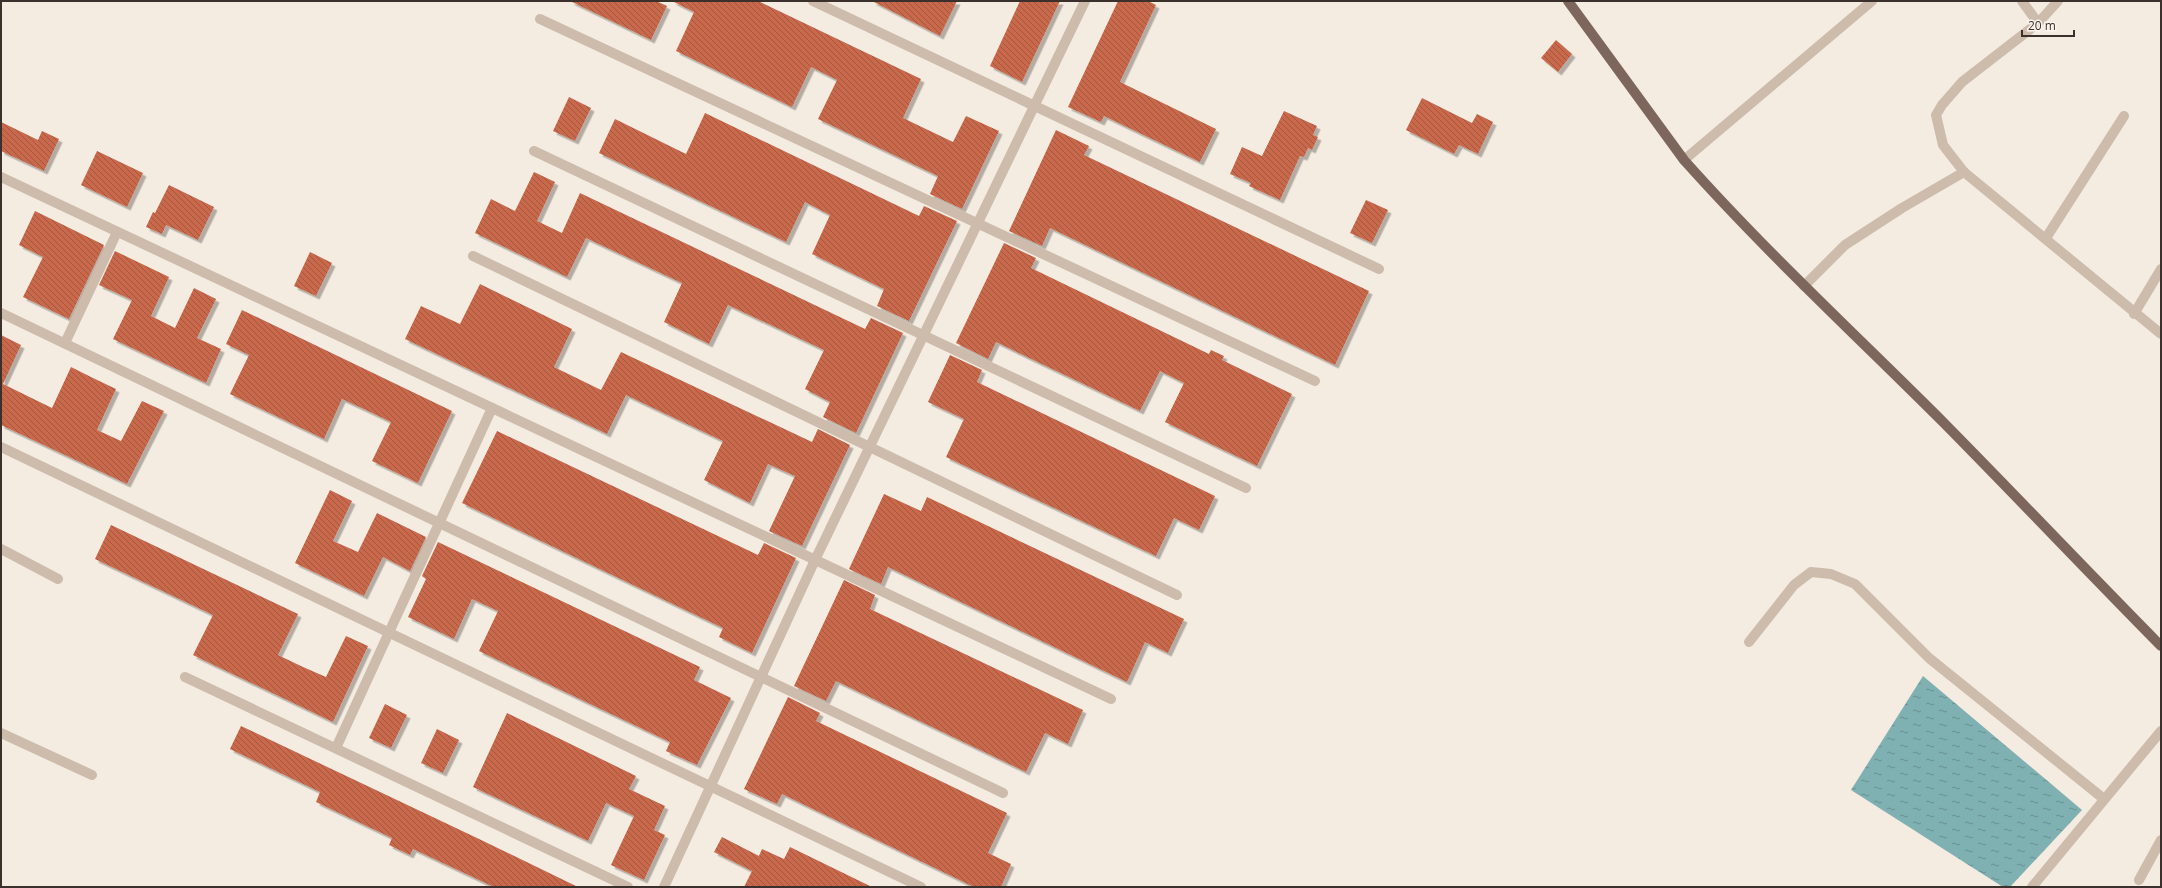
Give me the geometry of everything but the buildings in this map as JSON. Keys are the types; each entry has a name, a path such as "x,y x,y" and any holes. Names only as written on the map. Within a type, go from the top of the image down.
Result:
{"main road":[{"path":"1568,1 1684,160 1804,286 1944,423 2161,646"}],"street":[{"path":"813,1 1379,269"},
{"path":"664,887 815,560 1085,1"},
{"path":"1684,160 1872,1"},
{"path":"2022,1 2038,23"},
{"path":"2058,1 2038,23 1962,82 1942,105 1936,115 1943,145 1964,172 2046,238 2134,314 2161,334"},
{"path":"540,19 1315,382"},
{"path":"2046,238 2124,116"},
{"path":"534,151 1246,488"},
{"path":"1804,286 1845,245 1902,208 1964,172"},
{"path":"1,177 1111,700"},
{"path":"65,343 117,232"},
{"path":"473,256 1176,595"},
{"path":"2134,314 2161,270"},
{"path":"1,313 1003,793"},
{"path":"336,748 492,408"},
{"path":"1,446 921,887"},
{"path":"1,550 58,578"},
{"path":"1749,642 1794,585 1811,572 1831,574 1854,584 1929,658 2104,798"},
{"path":"185,677 628,887"},
{"path":"2032,887 2104,798 2161,731"},
{"path":"1,733 92,775"},
{"path":"2139,880 2161,840"}],"water":[{"path":"1923,676 2082,810 2010,887 2003,887 1851,790"}]}
